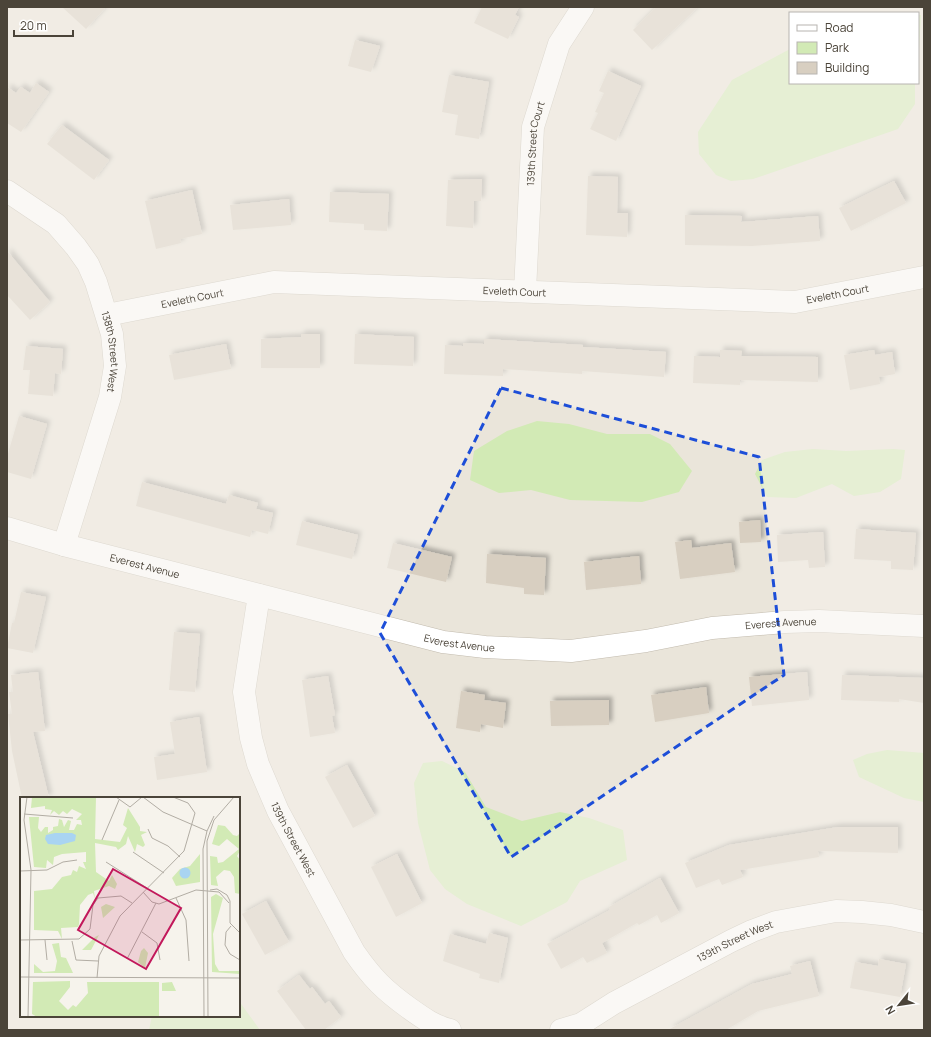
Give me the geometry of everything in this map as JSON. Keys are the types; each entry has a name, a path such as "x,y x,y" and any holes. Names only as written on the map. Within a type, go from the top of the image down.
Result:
{"street":[{"name":"139th Street Court","path":"525,291 533,127 559,44 583,7"},
{"name":"138th Street West","path":"7,191 56,224 76,247 88,264 96,282 112,334 115,366 110,397 64,545"},
{"name":"Eveleth Court","path":"106,315 274,282 796,302 924,277"},
{"name":"Everest Avenue","path":"7,528 64,545 443,642 485,647 571,651 646,641 712,628 785,622 819,621 924,626"},
{"name":"139th Street West","path":"259,595 244,692 258,764 278,811 354,952 368,973 393,997 427,1021 450,1030"},
{"name":"139th Street West","path":"561,1030 581,1024 614,1003 731,941 776,922 836,911 891,915 924,922"}],"highlighted area":[{"path":"501,388 759,457 784,675 511,857 380,633"}],"shaded area":[{"path":"7,7 924,7 924,1030 7,1030"}],"green space":[{"path":"919,15 921,15 919,50"},
{"path":"789,50 789,84 915,84 915,104 898,129 753,179 731,181 716,175 699,154 698,132 732,80"},
{"path":"537,421 569,424 607,434 650,434 670,444 692,471 679,492 642,502 570,500 531,490 499,493 470,480 474,451 507,431"},
{"path":"813,449 846,451 893,449 905,450 901,479 880,492 854,496 832,484 796,498 767,497 755,474 762,460 785,452"},
{"path":"887,750 924,753 924,802 904,798 859,777 853,760 867,754"},
{"path":"442,761 465,772 486,807 522,821 560,812 589,818 623,830 627,860 580,881 567,902 521,926 467,904 445,889 430,870 418,823 414,783 423,763"},
{"path":"240,1002 260,1030 149,1030 152,1017 240,1017"}],"building":[{"path":"62,7 106,7 86,29"},
{"path":"482,7 519,7 515,15 519,17 508,39 474,23"},
{"path":"656,7 698,7 652,50 633,30"},
{"path":"355,40 380,46 371,72 348,66"},
{"path":"608,71 641,86 616,141 590,129 598,113 595,112 604,93 599,91"},
{"path":"449,75 489,82 479,139 455,135 458,115 442,112"},
{"path":"36,83 49,92 21,132 7,123 7,87 16,93 21,87 30,93"},
{"path":"62,125 109,160 94,180 47,144"},
{"path":"588,176 618,177 617,213 628,213 627,237 586,235"},
{"path":"482,179 481,201 474,201 473,228 446,226 448,180"},
{"path":"894,181 906,203 851,231 839,208"},
{"path":"192,190 202,234 180,239 181,243 156,249 145,201"},
{"path":"330,192 389,194 387,231 364,230 364,224 329,222"},
{"path":"289,199 291,225 233,230 230,205"},
{"path":"685,215 742,216 741,222 818,216 820,241 752,246 685,245"},
{"path":"7,251 50,302 30,320 7,295"},
{"path":"301,334 320,334 320,368 261,368 261,339 301,337"},
{"path":"355,334 414,337 413,366 354,364"},
{"path":"484,339 666,352 664,377 582,371 582,374 503,369 503,376 444,374 445,345 463,346 463,343 484,344"},
{"path":"226,344 231,369 174,380 169,355"},
{"path":"26,346 63,349 61,374 55,373 53,396 28,394 30,370 23,370"},
{"path":"720,350 742,351 741,356 818,357 818,382 740,380 740,385 693,383 694,356 720,357"},
{"path":"874,350 875,355 892,352 895,374 879,377 880,384 850,390 844,355"},
{"path":"19,416 47,424 31,479 7,472 7,457"},
{"path":"142,482 226,504 229,495 258,503 256,509 273,513 268,534 252,530 250,537 136,506"},
{"path":"760,520 761,542 740,543 739,522"},
{"path":"302,521 358,535 352,559 296,545"},
{"path":"856,529 916,533 913,570 891,569 891,561 854,559"},
{"path":"823,532 825,567 809,568 808,560 778,562 777,535"},
{"path":"691,540 692,548 731,543 735,572 680,579 675,542"},
{"path":"393,543 452,557 446,582 387,568"},
{"path":"487,554 546,558 544,595 524,594 524,588 486,583"},
{"path":"639,556 641,584 586,590 584,562"},
{"path":"21,592 46,597 33,653 7,648 12,623 14,623"},
{"path":"174,632 200,634 195,692 169,690"},
{"path":"38,672 45,731 33,732 49,797 22,797 12,751 8,714 12,714 9,692 13,692 11,675"},
{"path":"807,672 809,700 752,706 749,677"},
{"path":"842,675 924,678 924,703 899,699 899,702 841,700"},
{"path":"328,676 335,715 332,716 335,733 310,737 302,680"},
{"path":"706,687 709,713 655,722 651,695"},
{"path":"461,691 485,695 484,700 506,703 503,728 481,724 480,732 456,728"},
{"path":"609,700 609,725 551,726 550,701"},
{"path":"199,717 207,772 157,780 154,757 175,754 170,722"},
{"path":"347,765 375,816 353,828 325,777"},
{"path":"838,827 898,827 898,853 818,851 819,857 740,870 743,877 722,885 719,879 696,888 685,863 729,845"},
{"path":"397,854 422,903 396,917 371,867"},
{"path":"660,878 679,913 661,923 657,915 639,925 637,923 602,943 607,953 587,963 583,957 561,969 547,944 610,910 609,907"},
{"path":"266,901 289,942 265,955 242,914"},
{"path":"489,933 508,938 499,983 479,978 480,974 443,961 450,934 486,944"},
{"path":"879,959 906,964 900,997 850,988 855,962 878,966"},
{"path":"810,961 819,996 758,1011 726,1030 668,1030 752,984 792,974 790,966"},
{"path":"299,975 310,989 312,987 325,1004 329,1001 341,1017 324,1030 306,1030 277,991"}]}
